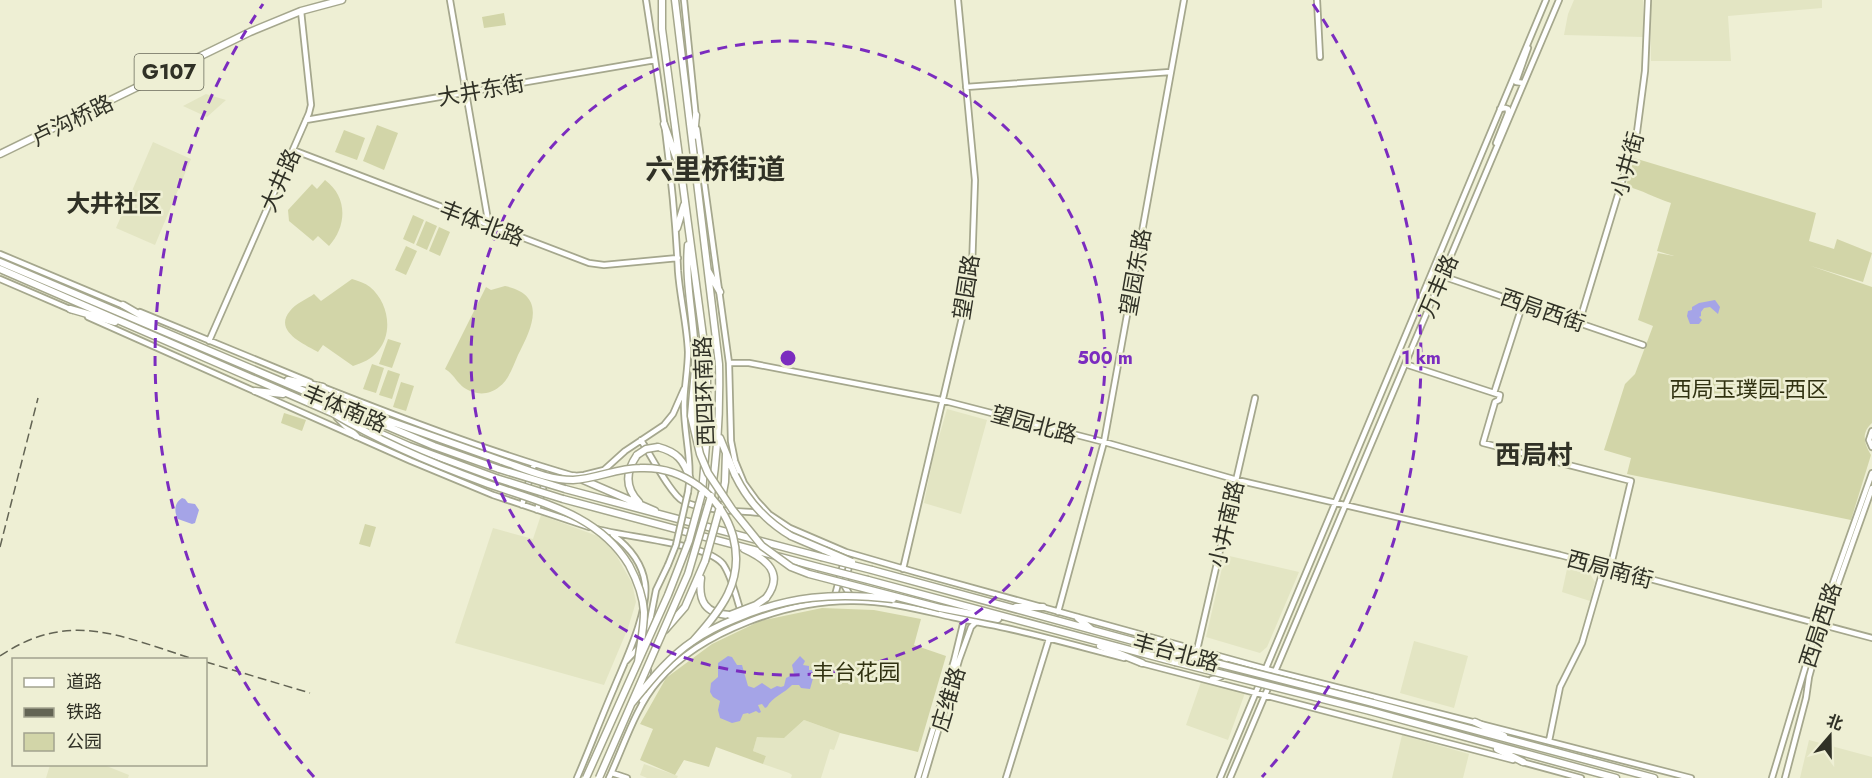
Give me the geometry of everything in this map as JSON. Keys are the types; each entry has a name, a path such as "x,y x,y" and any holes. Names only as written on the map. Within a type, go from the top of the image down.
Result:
{"highway":[{"name":"卢沟桥路","path":"0,154 250,32 302,11 342,0"},
{"path":"657,0 663,29"},
{"name":"西四环南路","path":"586,778 678,571 702,493 706,459 707,366 663,29 662,0"},
{"name":"西四环南路","path":"599,778 688,574 711,496 718,435 719,364 675,0"},
{"path":"693,152 696,115"},
{"path":"664,124 681,173"},
{"path":"677,228 685,201"},
{"path":"689,233 687,274 696,362 691,416 700,454 708,472 719,491 762,546 785,563 810,574 940,608 985,618 1017,620"},
{"name":"丰体南路","path":"0,262 143,330 409,446 496,478 563,499 695,533"},
{"path":"706,268 720,292"},
{"name":"丰体南路","path":"0,269 172,334 434,446 499,470 699,525"},
{"path":"123,305 172,334"},
{"path":"69,309 143,330"},
{"path":"278,378 323,387"},
{"path":"255,391 290,394"},
{"path":"318,397 557,479 595,477 640,468 658,469 677,473 706,491 715,500 730,526 736,551 734,580 721,608 693,641 655,674 632,703"},
{"path":"334,414 356,436"},
{"path":"334,414 362,431 426,461 567,511 597,528 618,550 633,573 643,600 644,623 638,662"},
{"path":"718,435 742,491 778,528 791,536 872,570"},
{"path":"642,504 628,488 627,478 630,465 637,455 646,449 658,447 670,450 680,457 687,467 690,479"},
{"path":"665,630 685,607 705,561 722,498 726,453"},
{"path":"574,476 672,518"},
{"name":"丰台北路","path":"699,525 1654,778"},
{"name":"丰台北路","path":"695,533 1616,778"},
{"path":"701,572 699,591 702,600 712,612 730,615 756,605 766,598 773,578 767,563 758,556 727,542"},
{"path":"693,641 716,627 766,607 816,596 864,596 940,608"},
{"path":"1008,607 1043,607"},
{"path":"1078,618 1091,629"},
{"path":"1074,635 1142,663"},
{"path":"1475,722 1518,743"},
{"path":"1483,742 1523,762"}],"street":[{"path":"450,0 489,226"},
{"name":"西四环南路","path":"586,778 647,639 656,590 676,544 690,479 684,422 684,388 688,349 677,228 646,0"},
{"name":"西四环南路","path":"684,0 696,115 729,363 731,441 735,462 744,483 769,514"},
{"name":"望园路","path":"903,569 972,268 975,180 958,0"},
{"name":"望园东路","path":"1058,612 1104,442 1184,0"},
{"path":"1317,0 1320,57"},
{"name":"万丰路","path":"1220,778 1546,0"},
{"name":"万丰路","path":"1230,778 1559,0"},
{"name":"小井街","path":"1579,323 1637,132 1646,71 1648,0"},
{"name":"大井路","path":"209,341 311,105 302,11"},
{"path":"1523,83 1516,82 1527,54 1528,43"},
{"name":"大井东街","path":"306,120 655,60"},
{"path":"966,87 1170,72"},
{"path":"1495,152 1497,137 1508,113 1508,109 1500,109"},
{"name":"丰体北路","path":"293,150 582,261 604,265 678,258"},
{"name":"丰体南路","path":"0,254 372,408 574,476"},
{"name":"西局西街","path":"1442,276 1643,345"},
{"name":"丰体南路","path":"0,279 493,495 610,533 664,542 713,556 722,563 728,574 745,623"},
{"path":"1494,393 1523,303"},
{"name":"望园北路","path":"729,363 749,363 941,400 1104,442 1237,480 1337,503"},
{"path":"1405,364 1500,395 1495,402 1483,443 1631,481 1607,568 1582,643 1560,687 1549,741"},
{"path":"574,476 604,470 625,451 669,420 684,388"},
{"name":"小井南路","path":"1197,650 1255,398"},
{"path":"1872,431 1869,440 1872,447"},
{"path":"641,440 675,494 683,501 719,509 769,514"},
{"path":"522,505 534,464"},
{"path":"537,510 549,468"},
{"name":"西局西路","path":"1772,778 1872,473"},
{"name":"西局西路","path":"1785,778 1806,698 1820,626 1872,488"},
{"name":"西局南街","path":"1337,503 1607,568 1872,638"},
{"name":"丰台北路","path":"769,514 790,528 854,555 1224,658 1691,778"},
{"path":"577,778 636,633 645,598 645,584 636,557 624,543 610,533"},
{"path":"833,601 846,552"},
{"path":"854,555 844,585 848,593 856,600"},
{"name":"丰台北路","path":"745,623 794,607 833,601 856,600 893,605 1049,639 1523,762 1548,772 1581,778"},
{"name":"庄维路","path":"918,778 954,661 964,620"},
{"name":"庄维路","path":"924,778 959,660 971,627 976,622"},
{"path":"627,778 611,775 641,706 653,687 668,670 711,638 745,623"},
{"name":"西四环南路","path":"599,778 665,630"},
{"path":"624,663 647,639"},
{"path":"1006,778 1049,639"},
{"path":"1207,680 1218,678 1227,672 1224,658"},
{"path":"641,706 649,664"}],"shaded area":[{"path":"1574,0 1643,0 1643,37 1564,35 1568,14"},
{"path":"1650,0 1822,0 1822,8 1728,16 1731,61 1651,61"},
{"path":"206,94 226,100 207,117 183,106"},
{"path":"153,142 191,159 155,245 116,228"},
{"path":"947,409 987,420 961,514 924,503 933,458"},
{"path":"541,515 600,537 615,553 632,583 636,602 628,628 604,685 455,643 493,528 533,539"},
{"path":"1225,555 1299,572 1267,647 1260,653 1206,637"},
{"path":"1567,569 1590,574 1595,582 1590,601 1562,592"},
{"path":"1414,641 1468,656 1454,708 1400,693"},
{"path":"1201,682 1245,693 1228,740 1186,725"},
{"path":"804,720 840,733 834,750 830,749 821,778 791,778 792,775 789,773 763,764 766,756 753,751 757,737 785,737"},
{"path":"1402,735 1469,754 1463,778 1392,778"},
{"path":"1809,740 1872,757 1872,778 1800,778"},
{"path":"644,764 678,776 677,778 647,778 640,775"},
{"path":"50,766 106,766 129,775 128,778 46,778"}],"green space":[{"path":"504,13 506,25 484,28 482,17"},
{"path":"377,125 398,133 384,170 363,161"},
{"path":"344,130 365,138 357,160 335,152"},
{"name":"西局玉璞园-西区","path":"1634,158 1816,213 1809,241 1834,249 1837,239 1872,253 1863,282 1811,266 1872,287 1872,423 1865,434 1871,455 1851,520 1627,474 1631,458 1604,450 1625,384 1635,374 1653,326 1638,320 1658,253 1674,256 1657,251 1671,203 1626,186"},
{"path":"325,180 338,195 342,212 339,230 329,246 318,236 313,241 289,221 288,210 312,184 317,189"},
{"path":"413,215 424,220 414,244 403,239"},
{"path":"426,221 437,226 427,250 416,245"},
{"path":"439,227 450,232 440,256 429,251"},
{"path":"406,246 417,251 406,275 395,270"},
{"path":"352,279 368,286 376,293 387,318 386,335 376,354 353,366 323,345 318,352 305,345 292,336 285,325 290,311 298,304 314,294 321,301"},
{"path":"505,286 518,290 527,297 532,305 533,314 528,334 505,381 490,392 473,392 463,387 445,369 486,287 491,290"},
{"path":"388,339 401,343 392,368 379,364"},
{"path":"372,364 384,368 376,393 363,389"},
{"path":"388,370 400,374 392,399 379,395"},
{"path":"401,382 414,386 406,411 393,407"},
{"path":"284,413 306,420 302,431 281,423"},
{"path":"365,524 376,527 370,547 359,544"},
{"name":"丰台花园","path":"822,608 874,610 921,619 914,645 946,656 918,752 840,733 804,720 784,738 757,737 753,751 766,756 763,764 716,747 709,767 684,760 675,775 640,760 653,729 640,724 666,678 712,644 760,621"}],"water":[{"path":"1715,300 1720,307 1718,314 1710,307 1704,308 1699,317 1702,320 1699,324 1690,324 1687,316 1692,307"},
{"path":"182,498 188,503 195,504 199,510 195,523 178,519 177,502"},
{"path":"728,656 732,657 737,665 742,665 748,686 754,688 762,683 771,689 784,686 786,678 794,674 792,665 800,656 805,661 803,665 809,666 809,670 812,670 814,675 810,689 792,685 772,700 767,707 765,708 762,704 758,705 761,712 743,714 740,721 732,723 720,718 718,710 720,701 710,692 711,683 718,677 718,663"}],"railway":[{"path":"0,547 38,398"},
{"path":"0,656 26,641 50,633 74,630 121,636 191,658"},
{"path":"207,662 310,693"}],"district":[{"name":"六里桥街道","path":"715,169"},
{"name":"大井社区","path":"114,204"},
{"name":"西局村","path":"1534,455"}]}
